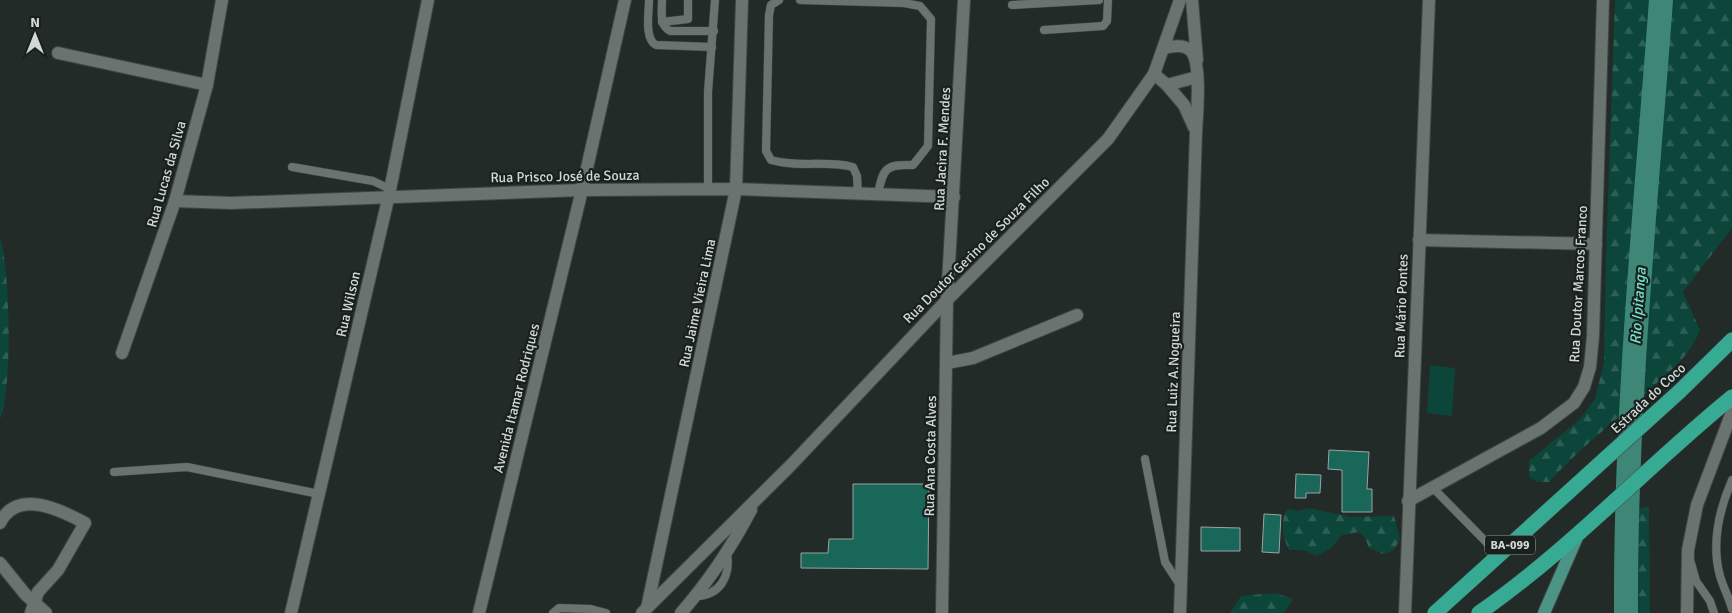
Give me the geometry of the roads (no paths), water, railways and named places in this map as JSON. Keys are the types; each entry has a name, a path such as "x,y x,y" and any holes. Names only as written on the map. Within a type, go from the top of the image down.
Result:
{"highway":[{"name":"Estrada do Coco","path":"1499,555 1680,391 1732,340"},
{"name":"BA-099","path":"1479,613 1522,583 1605,511 1688,433 1732,397"},
{"name":"BA-099","path":"1435,613 1499,555"}],"main road":[{"path":"1544,613 1578,535"}],"street":[{"name":"Rua Lucas da Silva","path":"122,353 176,201 206,85 222,0"},
{"name":"Rua Wilson","path":"291,613 389,192 428,0"},
{"name":"Avenida Itamar Rodriques","path":"480,613 582,190 625,0"},
{"name":"Rua Jaime Vieira Lima","path":"645,611 736,189 742,0"},
{"name":"Rua Jacira F. Mendes","path":"947,300 964,0"},
{"name":"Rua Doutor Gerino de Souza Filho","path":"645,611 758,497 947,300 1108,139 1154,74 1180,0"},
{"name":"Rua Luiz A.Nogueira","path":"1180,613 1196,132 1197,60 1192,0"},
{"name":"Rua Mário Pontes","path":"1405,613 1429,0"},
{"name":"Rua Doutor Marcos Franco","path":"1408,501 1541,428 1574,404 1584,387 1590,367 1604,0"},
{"path":"1164,48 1181,46 1190,49 1197,60"},
{"path":"58,53 206,85"},
{"name":"Rua Luiz A.Nogueira","path":"1154,74 1168,86 1184,105 1196,132"},
{"path":"1168,86 1197,76"},
{"name":"Rua Prisco José de Souza","path":"176,201 231,203 389,192 708,189 954,197"},
{"path":"1419,240 1596,244"},
{"name":"Rua Ana Costa Alves","path":"942,613 947,300"},
{"path":"947,363 982,354 1077,315"},
{"path":"1687,613 1688,550 1697,505 1732,412"},
{"name":"Rua Doutor Gerino de Souza Filho","path":"681,613 727,553 758,497"},
{"path":"0,523 3,516 19,505 41,505 61,510 85,523 58,570 38,592 32,608"},
{"path":"0,563 32,608 46,613"}],"lane":[{"path":"650,0 649,37 652,43 656,45 712,47"},
{"path":"662,0 662,22 665,28 670,31 714,31"},
{"path":"662,22 688,19 688,0"},
{"path":"708,189 708,92 715,0"},
{"path":"779,0 771,5 769,15 766,151 770,160 784,164 844,164 853,167 857,176 858,194"},
{"path":"800,0 904,2 920,6 931,19 928,146 913,165 891,165 886,169 881,179 878,194"},
{"path":"1012,5 1100,0"},
{"path":"1044,30 1103,26 1107,21 1108,0"},
{"path":"292,167 373,181 389,192"},
{"path":"1145,459 1165,562 1181,586"},
{"path":"114,472 187,467 319,494"},
{"path":"1732,480 1717,526 1716,558 1720,578 1732,609"},
{"path":"1433,488 1499,555"},
{"path":"1688,550 1696,581 1710,601 1714,613"},
{"path":"553,613 558,608 591,609 606,613"}],"waterway":[{"name":"Rio Ipitanga","path":"1626,613 1629,459 1633,383 1661,0"}]}
